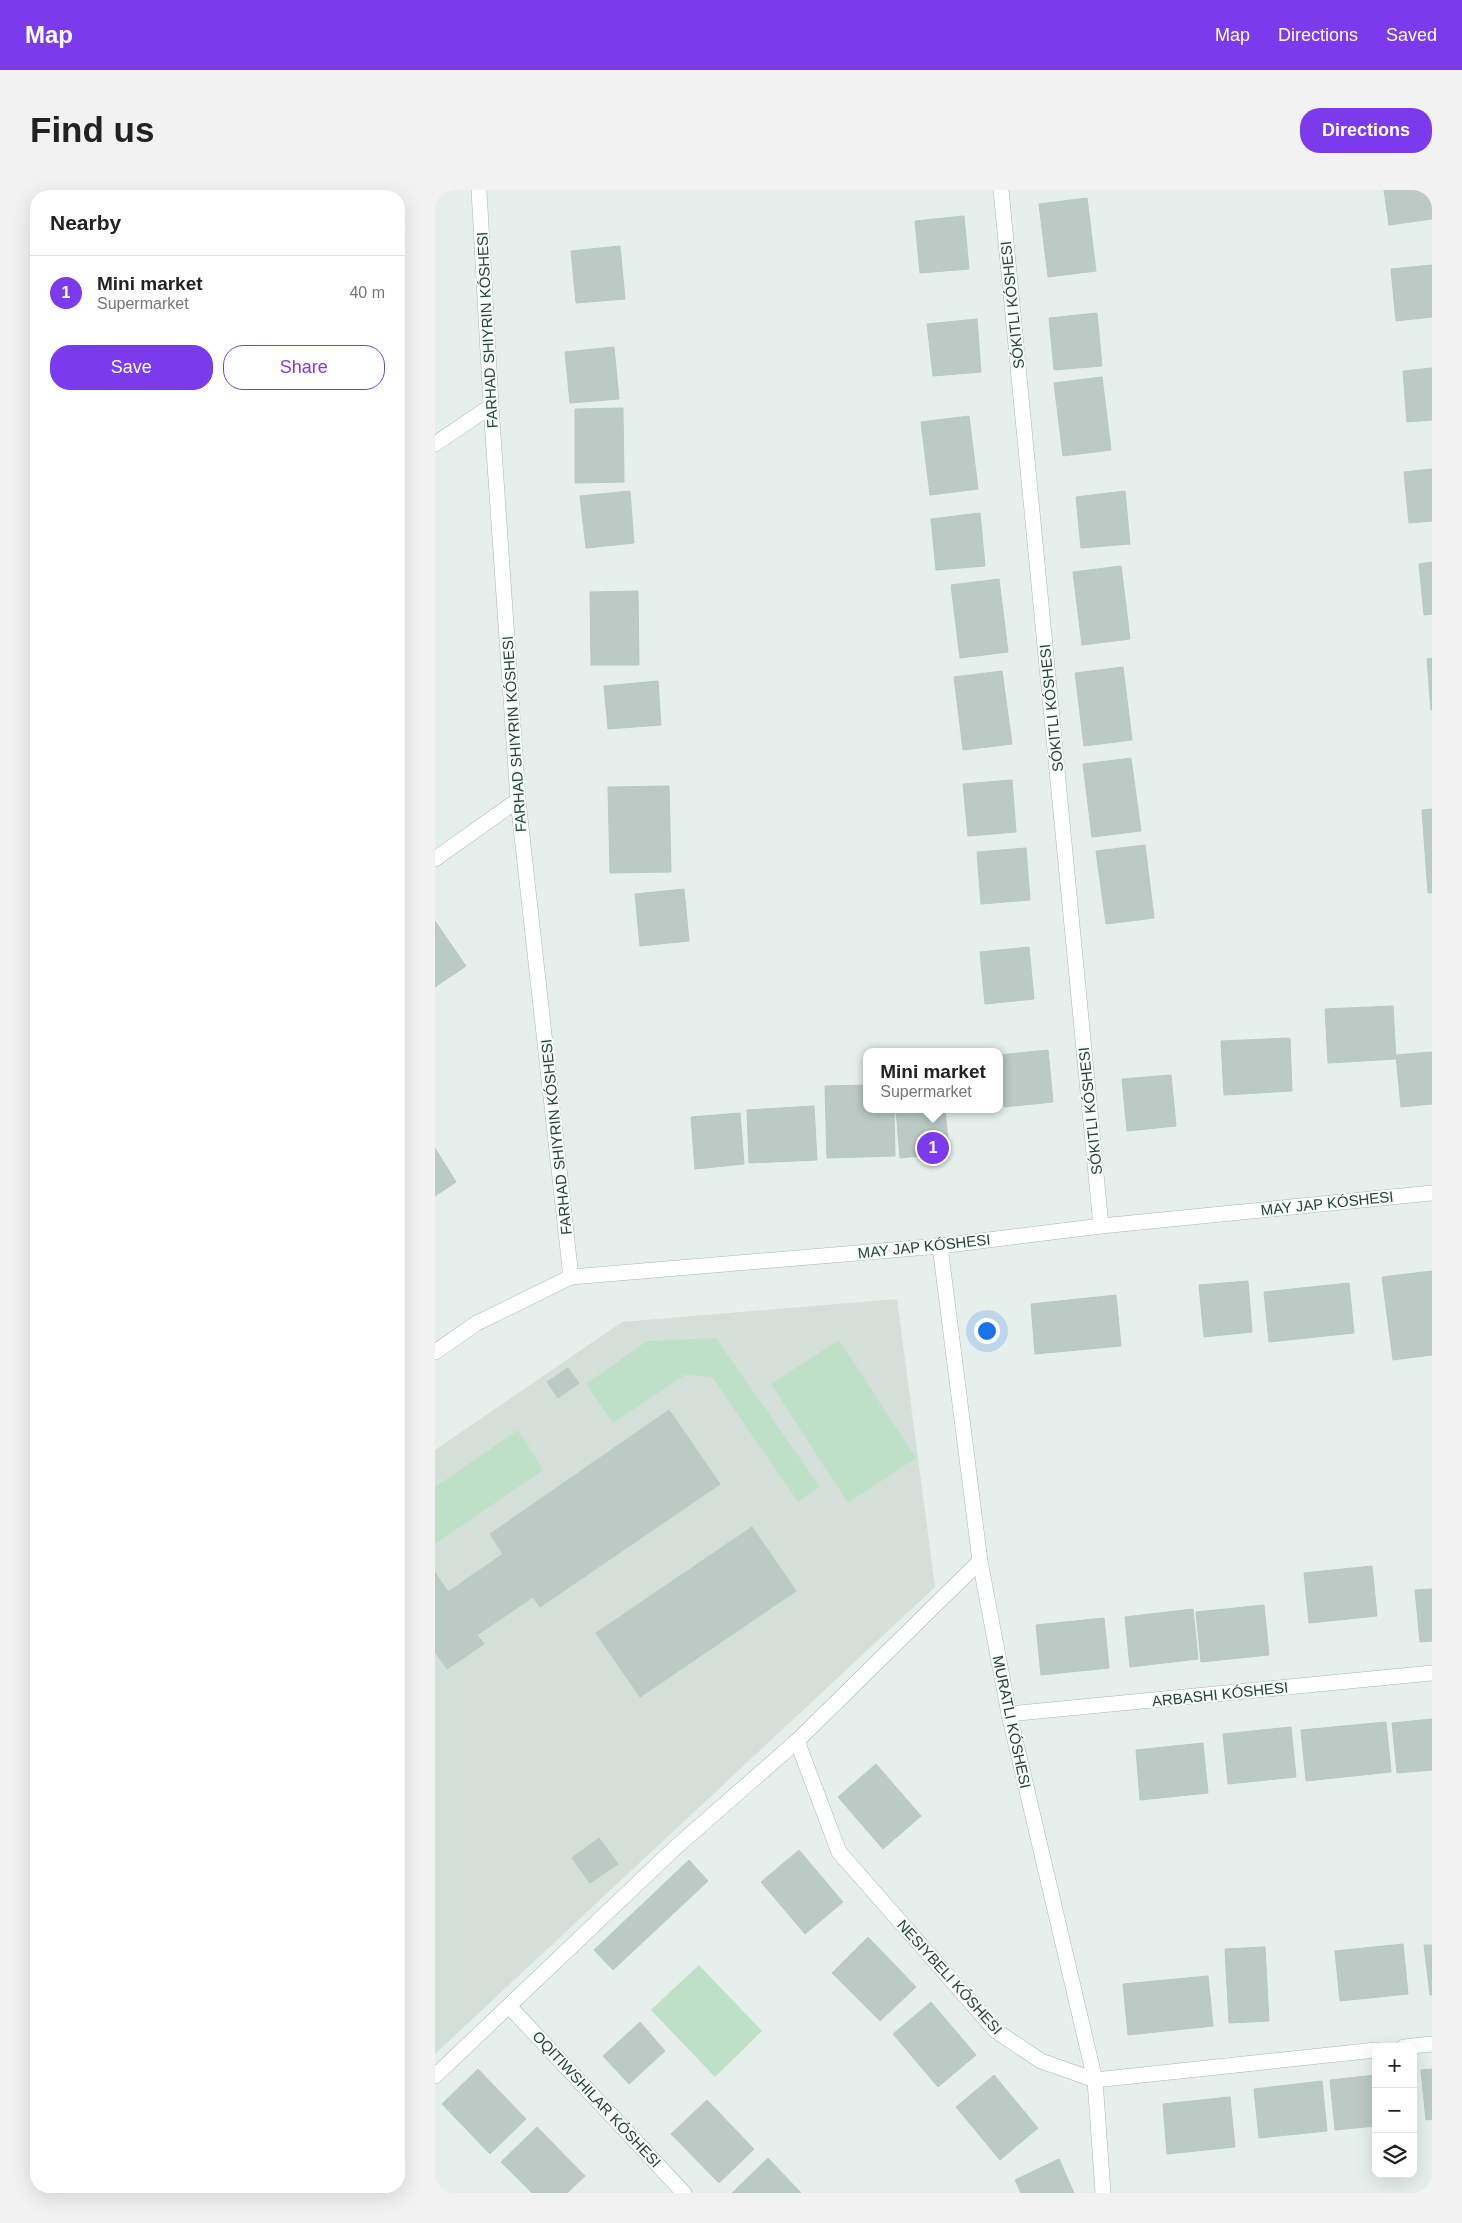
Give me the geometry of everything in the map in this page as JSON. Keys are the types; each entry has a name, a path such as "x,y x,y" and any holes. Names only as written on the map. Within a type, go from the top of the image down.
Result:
{"street":[{"name":"FARHAD SHIYRIN KÓSHESI","path":"479,190 491,406 518,800 571,1277"},
{"name":"SÓKITLI KÓSHESI","path":"1001,190 1101,1226"},
{"path":"435,444 491,406"},
{"path":"435,859 518,800"},
{"name":"MAY JAP KÓSHESI","path":"435,1352 477,1322 571,1277 940,1246 1101,1226 1432,1193"},
{"path":"940,1246 980,1561 1009,1714 1095,2080 1103,2193"},
{"path":"435,2076 676,1848 797,1742 980,1561"},
{"path":"1009,1714 1432,1673"},
{"name":"NESIYBELI KÓSHESI","path":"797,1742 839,1852 996,2031 1041,2061 1095,2080 1372,2050"},
{"path":"509,2006 685,2193"},
{"path":"1417,2046 1432,2044"}],"shaded area":[{"path":"897,1299 935,1587 435,2054 435,1450 622,1322"}],"green space":[{"path":"716,1338 820,1487 798,1502 712,1377 685,1375 613,1423 586,1384 647,1341"},
{"path":"839,1340 916,1458 848,1503 771,1384"},
{"path":"518,1430 543,1470 435,1544 435,1487"},
{"path":"699,1965 762,2031 715,2077 651,2010"}],"building":[{"path":"1384,190 1432,190 1432,219 1389,225"},
{"path":"1087,198 1096,271 1048,277 1039,204"},
{"path":"964,216 969,269 920,273 915,221"},
{"path":"620,246 625,299 576,303 571,251"},
{"path":"1432,265 1432,317 1396,321 1391,269"},
{"path":"1097,313 1102,366 1054,370 1049,318"},
{"path":"977,319 981,372 933,376 927,324"},
{"path":"614,347 619,399 570,403 565,352"},
{"path":"1432,368 1432,420 1407,422 1403,371"},
{"path":"1102,377 1111,450 1063,456 1054,383"},
{"path":"623,408 624,482 575,483 575,409"},
{"path":"969,416 978,489 930,495 921,422"},
{"path":"1432,469 1432,521 1409,523 1404,472"},
{"path":"630,491 634,543 586,548 580,496"},
{"path":"1125,491 1130,544 1081,548 1076,497"},
{"path":"980,513 985,566 936,570 931,519"},
{"path":"1432,562 1432,614 1424,615 1419,564"},
{"path":"1121,566 1130,639 1082,645 1073,572"},
{"path":"999,579 1008,652 960,658 951,585"},
{"path":"638,591 639,665 591,665 590,592"},
{"path":"1432,658 1432,710 1431,710 1427,659"},
{"path":"1123,667 1132,740 1084,746 1075,673"},
{"path":"1002,671 1012,744 963,750 954,677"},
{"path":"658,681 661,725 608,729 604,686"},
{"path":"1131,758 1141,831 1092,837 1083,764"},
{"path":"1012,780 1016,832 968,836 963,784"},
{"path":"669,786 671,872 610,873 608,787"},
{"path":"1432,809 1432,893 1428,893 1422,810"},
{"path":"1145,845 1154,918 1106,924 1096,851"},
{"path":"1026,848 1030,900 981,904 977,852"},
{"path":"684,889 689,941 640,946 635,894"},
{"path":"435,921 466,966 435,987"},
{"path":"1029,947 1034,999 985,1004 980,952"},
{"path":"1393,1006 1396,1059 1328,1063 1325,1009"},
{"path":"1290,1038 1292,1091 1224,1095 1221,1041"},
{"path":"1048,1050 1053,1102 1004,1107 1003,1055"},
{"path":"1432,1052 1432,1104 1401,1107 1396,1055"},
{"path":"1171,1075 1176,1126 1127,1131 1122,1079"},
{"path":"863,1085 863,1113 894,1113 895,1156 827,1158 825,1086"},
{"path":"814,1106 817,1160 749,1163 747,1110"},
{"path":"740,1113 744,1164 695,1169 691,1117"},
{"path":"896,1113 945,1113 949,1153 900,1158"},
{"path":"435,1148 456,1182 435,1196"},
{"path":"1432,1271 1432,1355 1393,1360 1382,1277"},
{"path":"1248,1281 1252,1332 1204,1337 1199,1285"},
{"path":"1349,1283 1354,1333 1269,1342 1264,1292"},
{"path":"1116,1295 1121,1346 1035,1354 1031,1304"},
{"path":"568,1368 579,1383 558,1398 547,1382"},
{"path":"669,1410 720,1484 540,1607 533,1597 477,1635 484,1644 447,1669 435,1652 435,1572 448,1592 503,1554 490,1534"},
{"path":"752,1527 796,1591 640,1697 596,1633"},
{"path":"1372,1566 1377,1616 1309,1623 1304,1573"},
{"path":"1432,1589 1432,1641 1420,1642 1415,1590"},
{"path":"1264,1605 1269,1655 1201,1662 1196,1612"},
{"path":"1193,1609 1198,1659 1130,1667 1125,1617"},
{"path":"1104,1618 1109,1668 1041,1675 1036,1625"},
{"path":"1432,1719 1432,1770 1397,1773 1392,1723"},
{"path":"1386,1722 1391,1772 1306,1781 1301,1730"},
{"path":"1291,1727 1296,1777 1228,1784 1223,1734"},
{"path":"1203,1743 1208,1793 1140,1800 1136,1750"},
{"path":"876,1764 921,1816 883,1849 838,1797"},
{"path":"599,1838 618,1864 590,1883 572,1858"},
{"path":"799,1850 843,1902 805,1934 761,1882"},
{"path":"689,1860 708,1881 613,1970 594,1950"},
{"path":"868,1937 916,1987 880,2021 832,1973"},
{"path":"1403,1944 1408,1994 1340,2001 1335,1951"},
{"path":"1424,1945 1432,1945 1432,1995 1430,1995"},
{"path":"1265,1947 1269,2021 1229,2023 1225,1949"},
{"path":"1208,1976 1213,2026 1128,2035 1123,1984"},
{"path":"931,2002 976,2055 938,2087 893,2034"},
{"path":"640,2022 665,2051 629,2084 603,2056"},
{"path":"478,2069 526,2119 490,2154 442,2104"},
{"path":"1432,2069 1432,2119 1426,2120 1421,2070"},
{"path":"994,2075 1038,2128 1000,2160 956,2107"},
{"path":"1372,2075 1372,2126 1335,2130 1330,2080"},
{"path":"1322,2081 1327,2131 1259,2138 1254,2089"},
{"path":"1230,2097 1235,2147 1167,2154 1163,2104"},
{"path":"707,2100 754,2149 719,2183 671,2134"},
{"path":"537,2127 585,2176 567,2193 532,2193 501,2162"},
{"path":"768,2158 801,2193 732,2193"},
{"path":"1059,2159 1074,2193 1021,2193 1015,2180"}],"place":[{"name":"Mini market","path":"933,1148"}]}
